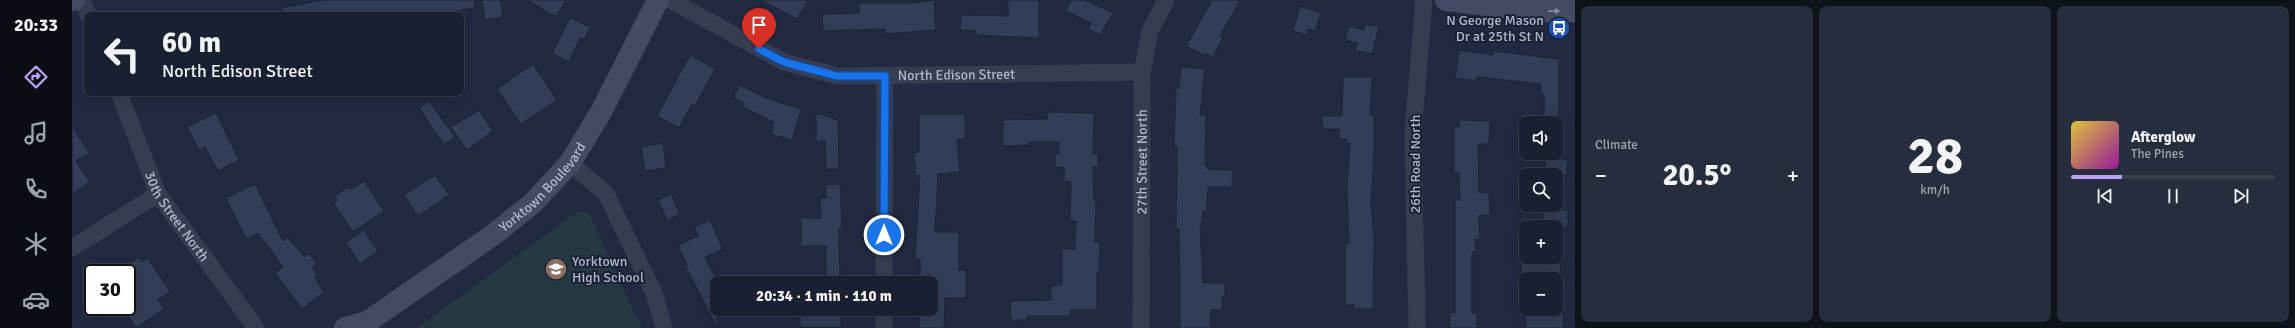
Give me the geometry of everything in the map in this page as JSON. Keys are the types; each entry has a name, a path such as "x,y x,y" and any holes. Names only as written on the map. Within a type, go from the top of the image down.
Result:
{"street":[{"path":"82,0 87,12"},
{"name":"Yorktown Boulevard","path":"345,328 365,325 493,235 533,203 570,163 601,112 658,0"},
{"name":"North Edison Street","path":"670,0 784,62 837,76 1142,72"},
{"name":"27th Street North","path":"1140,328 1142,72 1150,31 1166,0"},
{"name":"26th Road North","path":"1417,328 1413,133 1424,0"},
{"path":"1446,0 1466,4 1536,11 1575,10"},
{"path":"884,276 885,76"},
{"name":"30th Street North","path":"120,96 158,194 256,328"},
{"path":"570,163 606,194 654,293 664,328"},
{"path":"72,248 158,194"},
{"path":"884,316 884,328"}],"shaded area":[{"name":"Yorktown High School","path":"583,211 590,215 637,319 641,320 640,328 417,328 577,212"}],"building":[{"path":"323,0 474,0 475,8 452,12 283,12 282,8"},
{"path":"482,0 500,0 503,17 485,20"},
{"path":"527,0 566,0 556,17"},
{"path":"760,0 808,0 797,19"},
{"path":"934,0 936,30 885,34 885,29 823,31 822,14 859,13 859,3 912,3"},
{"path":"1008,0 1039,0 1039,38 976,35 976,31 960,30 961,15 1008,16"},
{"path":"1071,0 1085,0 1113,13 1100,35 1088,29 1091,23 1066,11"},
{"path":"1212,0 1240,0 1220,36 1223,38 1213,57 1206,54 1206,56 1186,46"},
{"path":"1300,6 1321,13 1315,31 1308,29 1307,35 1293,31"},
{"path":"570,18 590,27 584,40 580,38 569,62 552,53"},
{"path":"1365,24 1379,27 1372,54 1355,50 1357,43 1345,40 1349,26 1364,30"},
{"path":"1459,50 1493,55 1494,51 1559,59 1559,116 1544,116 1544,94 1541,94 1541,84 1477,77 1476,81 1455,78"},
{"path":"690,55 715,69 695,106 692,104 679,128 657,116"},
{"path":"533,64 557,100 521,124 497,89"},
{"path":"1181,67 1205,69 1200,115 1206,115 1205,165 1207,165 1207,169 1233,170 1232,187 1208,187 1207,211 1203,211 1202,223 1200,223 1203,283 1225,283 1225,297 1222,297 1222,310 1211,310 1210,328 1180,328 1179,229 1176,229 1177,147 1174,147 1176,88 1179,88"},
{"path":"1343,77 1372,77 1370,115 1374,115 1374,153 1371,203 1374,239 1373,309 1354,309 1354,305 1345,305 1345,244 1349,244 1347,188 1350,143 1347,143 1346,139 1339,139 1339,129 1323,129 1322,116 1342,116"},
{"path":"740,85 766,98 801,109 792,140 771,134 774,122 743,107 745,103 733,97"},
{"path":"429,101 455,137 444,145 419,108"},
{"path":"479,110 493,131 467,150 451,127"},
{"path":"1048,112 1094,113 1093,154 1098,154 1098,167 1093,167 1094,200 1096,200 1095,242 1100,242 1099,272 1097,272 1097,310 1071,310 1071,316 1027,316 1027,320 1011,320 1010,301 1051,300 1051,286 1062,285 1062,249 1075,249 1076,221 1070,221 1071,182 1064,182 1064,167 1055,167 1055,154 1059,154 1059,142 1029,142 1029,145 1003,146 1003,120 1047,119"},
{"path":"216,113 239,160 218,171 205,147 199,150 187,127"},
{"path":"816,113 838,120 839,169 826,169 825,141 816,141"},
{"path":"919,114 965,114 965,139 957,139 960,172 938,174 935,232 959,232 959,270 966,270 966,298 945,298 944,328 919,328 920,316 938,316 938,276 920,276 920,258 915,259 920,175 916,176 914,153 919,152"},
{"path":"1459,120 1490,121 1489,144 1478,144 1479,193 1489,192 1490,215 1479,215 1480,239 1475,239 1476,251 1472,252 1472,313 1477,313 1477,328 1450,328 1450,313 1455,313 1455,200 1460,200 1459,173 1454,173 1454,127 1459,127"},
{"path":"72,126 89,153 76,161 90,182 72,194"},
{"path":"663,143 666,168 645,171 641,147"},
{"path":"1568,159 1567,175 1563,175 1563,168 1545,168 1545,160"},
{"path":"435,175 449,195 418,216 404,195"},
{"path":"364,181 384,211 353,232 333,202 337,200 335,196 348,187 350,190"},
{"path":"255,184 283,241 288,237 304,257 309,253 317,264 312,268 317,275 315,276 318,283 324,292 302,309 275,273 283,267 258,233 246,239 226,198"},
{"path":"840,184 842,229 839,229 840,276 826,276 826,246 801,246 801,218 821,218 820,198 826,198 825,185"},
{"path":"671,194 680,214 667,220 658,200"},
{"path":"1563,210 1568,210 1568,227 1563,227 1563,220 1543,220 1544,212 1563,212"},
{"path":"710,220 723,249 705,257 714,276 710,276 710,314 685,265 687,265 678,245 698,236 694,227"},
{"path":"364,230 378,251 360,264 346,243"},
{"path":"139,257 142,262 148,258 170,292 158,300 164,309 136,328 128,316 136,316 136,264 130,264"},
{"path":"1521,264 1560,264 1561,272 1522,272"},
{"path":"1563,309 1564,328 1526,328 1525,316 1563,316"},
{"path":"711,316 717,316 717,328"},
{"path":"800,316 841,316 841,327 800,327"}],"place":[{"name":"N George Mason Dr at 25th St N","path":"1559,28"},
{"name":"Yorktown High School","path":"556,269"}],"route":[{"path":"759,49 784,62 837,76 885,76 884,235"}]}
